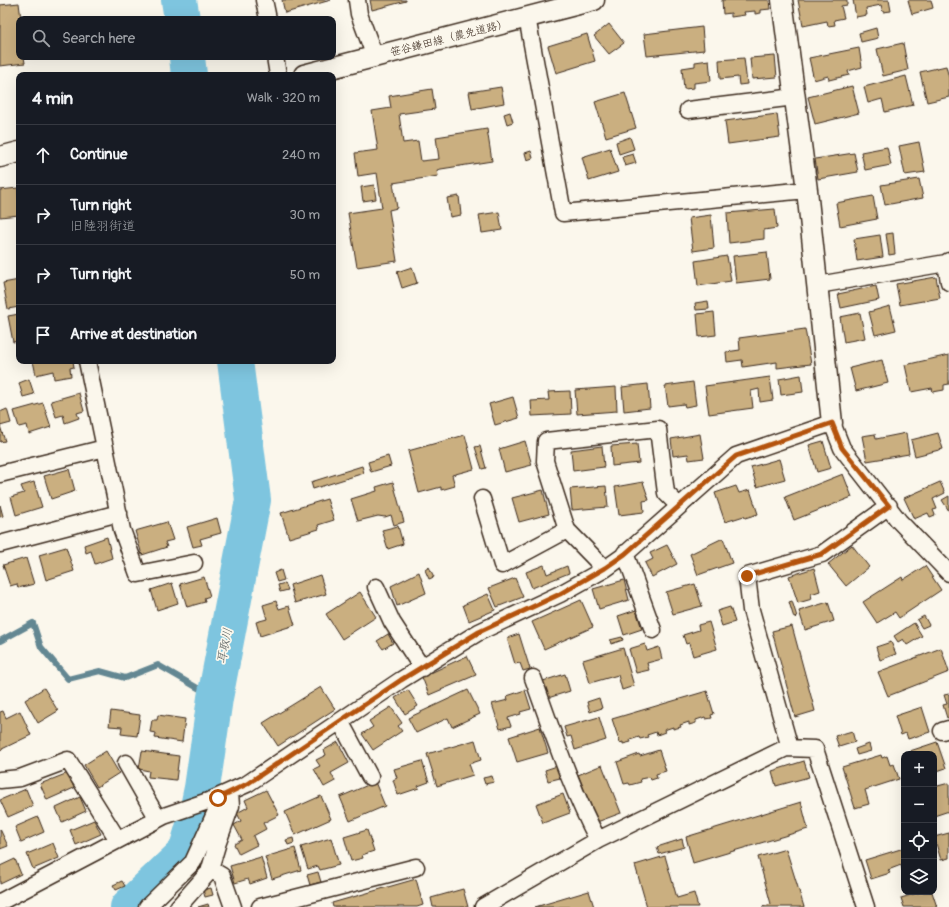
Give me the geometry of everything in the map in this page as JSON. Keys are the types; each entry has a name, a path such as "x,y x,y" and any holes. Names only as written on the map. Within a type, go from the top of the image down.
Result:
{"street":[{"path":"264,0 267,16"},
{"path":"356,0 359,14 375,57"},
{"name":"笹谷鎌田線（農免道路）","path":"316,72 594,0"},
{"path":"782,0 807,190 832,423 842,448 889,506 899,521 949,573"},
{"path":"527,17 563,213 807,190"},
{"path":"276,60 278,72"},
{"path":"688,110 795,97"},
{"path":"0,157 16,153"},
{"path":"818,285 947,262 949,282"},
{"path":"88,364 122,530 138,574 194,563"},
{"path":"0,902 161,818 220,796 247,784 340,721 479,632 560,594 605,568 625,554 736,456 832,423"},
{"path":"605,568 567,530 545,461 546,441 658,429 666,493 679,506"},
{"path":"0,474 105,448"},
{"path":"482,499 502,565 567,530"},
{"path":"790,748 751,610 747,576 822,554 889,506"},
{"path":"0,544 118,513"},
{"path":"625,554 653,630"},
{"path":"376,587 392,622 422,668"},
{"path":"534,678 567,772 598,840"},
{"path":"340,721 370,777"},
{"path":"483,907 598,840 786,748 790,748 815,749 866,907"},
{"path":"0,780 20,778 68,760 118,840"},
{"path":"126,763 161,818"},
{"path":"178,907 210,869 231,806 220,796"},
{"path":"147,907 193,862 217,809 220,796"},
{"path":"260,907 305,901 416,867"},
{"path":"210,869 222,876 233,907"}],"building":[{"path":"282,0 331,0 285,13"},
{"path":"370,0 406,0 406,1 372,10"},
{"path":"722,0 769,0 770,9 761,10 761,13 755,14 755,11 744,12 745,15 731,17 731,13 723,14"},
{"path":"798,0 847,0 847,5 841,6 844,18 834,20 835,25 828,26 827,21 803,26"},
{"path":"853,0 889,0 891,11 883,12 881,5 866,8 867,15 856,17"},
{"path":"908,0 931,0 933,8 912,14"},
{"path":"19,3 21,16 16,16 16,60 24,60 25,63 0,66 0,5"},
{"path":"609,24 624,43 609,54 594,36"},
{"path":"702,27 704,50 647,56 644,34"},
{"path":"876,28 878,38 861,42 859,33"},
{"path":"587,34 595,61 556,73 548,46"},
{"path":"903,43 908,70 883,76 877,49"},
{"path":"859,48 862,67 848,71 849,75 829,80 828,76 814,80 809,58"},
{"path":"775,56 777,77 752,79 750,58"},
{"path":"744,58 747,84 739,85 738,77 720,79 719,60"},
{"path":"709,60 711,81 694,83 694,88 684,89 682,68 695,66 695,62"},
{"path":"946,66 949,78 949,97 927,102 920,72"},
{"path":"906,76 913,105 885,112 882,99 868,103 864,87"},
{"path":"852,86 859,113 815,124 808,97"},
{"path":"501,87 504,103 472,109 469,92"},
{"path":"432,89 435,109 399,114 403,143 418,141 421,161 439,159 436,137 487,129 492,161 441,169 437,170 438,176 393,183 397,208 389,210 397,261 357,267 348,213 382,208 377,173 358,176 355,153 378,150 372,111 391,108 389,96"},
{"path":"625,93 636,128 606,137 595,102"},
{"path":"510,112 513,122 507,124 504,114"},
{"path":"777,114 780,137 728,144 725,121"},
{"path":"630,137 634,149 619,154 616,142"},
{"path":"919,142 925,172 905,175 899,146"},
{"path":"887,147 891,165 865,170 861,152"},
{"path":"610,148 618,172 589,181 582,157"},
{"path":"531,151 533,158 527,160 525,153"},
{"path":"854,153 858,172 818,179 815,159"},
{"path":"633,154 636,163 625,166 622,157"},
{"path":"919,179 923,198 885,205 881,185"},
{"path":"374,185 376,199 363,201 361,187"},
{"path":"16,188 16,215 0,217 0,190"},
{"path":"459,196 461,215 450,217 447,198"},
{"path":"873,196 877,219 840,226 836,203"},
{"path":"775,209 777,228 764,230 764,239 729,243 727,213"},
{"path":"499,212 502,230 482,233 479,215"},
{"path":"711,215 714,248 693,251 689,218"},
{"path":"893,233 895,254 889,255 886,234"},
{"path":"880,235 883,257 857,261 854,239"},
{"path":"767,252 770,279 736,283 733,256"},
{"path":"727,256 731,281 698,286 695,261"},
{"path":"412,267 417,283 402,288 397,272"},
{"path":"936,277 940,298 900,305 896,284"},
{"path":"16,281 16,308 8,309 3,283"},
{"path":"876,286 879,300 841,308 838,294"},
{"path":"708,301 709,309 696,310 695,303"},
{"path":"890,306 896,330 875,335 869,312"},
{"path":"714,312 716,335 699,337 697,314"},
{"path":"860,313 865,338 844,342 840,317"},
{"path":"16,315 16,342 13,342 8,316"},
{"path":"805,329 811,364 777,368 777,362 743,367 742,360 727,362 726,352 740,350 739,338"},
{"path":"949,355 949,384 944,385 944,390 933,392 932,388 911,392 905,365"},
{"path":"882,360 888,383 856,391 850,368"},
{"path":"34,364 74,364 74,367 70,368 71,376 54,379 53,371 36,375"},
{"path":"801,375 803,392 781,395 779,379"},
{"path":"770,377 773,400 760,402 759,389 751,391 753,408 709,414 705,386"},
{"path":"29,379 34,394 23,397 19,383"},
{"path":"693,382 696,405 685,407 684,404 668,406 665,386"},
{"path":"648,384 650,408 624,411 622,387"},
{"path":"616,387 617,411 577,414 575,390"},
{"path":"570,391 571,414 532,416 531,401 549,400 548,392"},
{"path":"79,393 84,411 77,413 79,418 65,423 63,415 56,417 51,401"},
{"path":"513,397 519,418 495,425 489,404"},
{"path":"43,403 51,427 29,434 27,425 19,427 14,411"},
{"path":"7,409 11,423 0,426 0,412"},
{"path":"0,426 5,441 0,442"},
{"path":"906,433 909,454 867,461 862,436 875,434 876,439"},
{"path":"938,433 943,449 915,456 911,440"},
{"path":"700,434 704,458 689,460 688,454 673,456 671,439"},
{"path":"465,435 474,469 452,475 455,486 441,490 441,487 419,493 408,451"},
{"path":"525,441 532,465 505,472 499,449"},
{"path":"823,441 831,468 817,472 809,445"},
{"path":"637,444 639,463 612,466 611,446"},
{"path":"480,446 486,468 482,469 475,447"},
{"path":"602,446 604,467 573,471 571,450"},
{"path":"388,456 391,466 371,472 368,462"},
{"path":"779,459 785,479 757,487 751,467"},
{"path":"362,466 364,473 313,489 311,482"},
{"path":"69,469 75,491 51,499 44,476"},
{"path":"843,474 852,497 794,520 785,497"},
{"path":"34,482 42,507 16,515 11,497 24,493 21,486"},
{"path":"393,482 404,522 394,525 391,515 385,517 378,516 358,521 351,499 377,491 376,487"},
{"path":"643,482 649,500 643,501 644,512 619,515 615,487"},
{"path":"940,482 945,493 933,499 937,509 933,510 935,515 930,517 928,513 914,519 904,498"},
{"path":"606,486 608,507 572,510 570,489"},
{"path":"736,486 739,493 750,490 758,514 745,518 744,516 725,522 715,493"},
{"path":"543,490 549,514 519,522 512,498"},
{"path":"949,496 949,511 942,500"},
{"path":"327,499 334,520 318,525 319,529 289,538 281,513"},
{"path":"0,505 3,516 0,517"},
{"path":"217,518 221,533 200,539 202,545 193,547 187,527"},
{"path":"167,522 173,540 165,542 167,547 142,555 135,531"},
{"path":"398,526 403,544 388,549 382,530"},
{"path":"107,537 112,558 95,564 91,551 86,553 84,545"},
{"path":"723,538 732,563 698,575 690,554"},
{"path":"667,545 677,564 652,577 645,563 653,559 650,553"},
{"path":"852,545 869,567 846,586 828,564"},
{"path":"66,547 74,571 46,580 39,555"},
{"path":"26,558 34,584 18,588 17,584 10,586 3,565"},
{"path":"544,565 547,574 567,566 569,573 532,588 526,572"},
{"path":"925,566 941,590 899,618 895,612 877,623 863,602 902,577 903,580"},
{"path":"429,567 434,577 429,579 425,570"},
{"path":"814,568 820,591 811,594 812,599 798,603 789,576"},
{"path":"281,570 284,580 277,582 274,573"},
{"path":"419,572 426,593 397,606 391,586"},
{"path":"320,575 326,594 295,603 290,585"},
{"path":"204,577 210,596 204,598 205,602 187,607 180,584"},
{"path":"515,578 523,597 497,607 489,588"},
{"path":"624,580 629,600 599,609 593,589"},
{"path":"172,583 178,603 157,610 151,590"},
{"path":"285,583 288,590 280,592 278,585"},
{"path":"695,584 702,606 673,614 666,592"},
{"path":"360,592 376,617 342,639 326,614"},
{"path":"488,594 495,610 469,621 463,605"},
{"path":"581,600 593,627 544,649 532,622"},
{"path":"276,601 279,609 289,606 295,625 260,636 256,622 267,619 263,605"},
{"path":"792,601 797,617 794,618 789,602"},
{"path":"828,602 834,621 805,630 799,611"},
{"path":"730,607 735,622 722,626 717,611"},
{"path":"636,610 642,629 624,635 618,616"},
{"path":"924,616 929,625 922,628 917,620"},
{"path":"709,622 717,649 693,656 689,643 686,644 683,635 699,630 698,625"},
{"path":"914,623 922,636 907,645 903,639 898,642 894,636"},
{"path":"792,626 815,711 795,717 772,631"},
{"path":"388,634 393,643 383,649 377,641"},
{"path":"519,634 530,669 523,671 520,663 515,664 507,638"},
{"path":"622,637 623,640 611,644 610,640"},
{"path":"891,642 896,654 880,660 876,647"},
{"path":"645,644 647,651 659,647 662,659 647,663 649,670 636,673 629,649"},
{"path":"623,648 634,686 622,690 618,675 590,683 583,660"},
{"path":"941,648 949,672 888,696 878,672"},
{"path":"467,656 476,675 429,695 422,677"},
{"path":"565,674 570,691 548,698 543,681"},
{"path":"321,687 335,709 278,746 263,723"},
{"path":"44,688 58,711 38,723 25,700"},
{"path":"408,690 418,706 405,714 395,698"},
{"path":"468,690 480,714 452,727 448,718 416,733 408,718"},
{"path":"525,690 531,709 520,712 521,714 508,718 511,726 500,729 492,704 508,700 507,696"},
{"path":"707,691 714,714 711,715 712,718 706,719 705,717 696,720 696,723 689,725 689,722 680,725 681,727 673,729 673,727 664,730 665,732 657,735 656,732 647,735 648,737 640,739 639,737 630,740 631,742 623,744 623,742 620,743 612,719"},
{"path":"949,694 949,717 947,718 943,705 947,704 944,695"},
{"path":"599,698 602,708 590,712 587,702"},
{"path":"391,707 402,723 398,726 402,731 373,750 362,734 373,727 369,721"},
{"path":"922,707 930,732 908,739 906,733 901,735 895,716"},
{"path":"3,711 6,718 20,711 31,735 0,750 0,712"},
{"path":"111,711 140,715 137,736 121,734 122,727 109,726"},
{"path":"158,715 185,719 182,742 155,738 156,733 150,732 152,720 157,720"},
{"path":"599,717 606,740 575,750 571,736 567,737 564,727"},
{"path":"540,727 548,753 517,762 509,737"},
{"path":"852,731 855,742 839,747 835,736"},
{"path":"475,740 481,760 469,764 473,775 437,786 427,754"},
{"path":"338,742 349,763 331,773 335,781 324,787 314,769 320,766 316,760 326,755 324,750"},
{"path":"937,742 946,768 937,771 937,751 910,751"},
{"path":"869,744 871,751 857,755 855,749"},
{"path":"659,750 666,771 656,774 657,778 651,780 650,777 640,779 641,782 630,785 629,783 624,784 617,762 639,754 640,756"},
{"path":"106,751 119,773 97,787 84,765"},
{"path":"142,751 179,756 176,780 148,777 149,771 139,769"},
{"path":"881,755 882,758 887,756 890,765 894,764 899,779 865,790 869,804 855,808 842,767"},
{"path":"422,761 429,782 418,786 419,788 398,795 393,780 397,778 394,769"},
{"path":"804,761 809,777 776,786 772,771"},
{"path":"602,765 621,813 597,822 578,775"},
{"path":"557,766 560,778 548,781 545,770"},
{"path":"68,773 74,788 47,800 40,784"},
{"path":"492,776 494,782 485,784 483,778"},
{"path":"375,782 385,806 350,821 340,797"},
{"path":"949,783 949,811 937,815 937,787"},
{"path":"26,789 33,806 8,817 0,800"},
{"path":"266,790 279,815 263,823 266,829 253,836 257,845 239,854 234,844 242,840 234,825 241,821 237,813 248,807 245,800"},
{"path":"563,794 570,813 543,823 536,804"},
{"path":"321,796 331,819 295,835 285,812"},
{"path":"80,797 86,811 62,822 56,808"},
{"path":"801,802 808,829 693,863 686,837"},
{"path":"38,817 44,832 21,842 15,827"},
{"path":"94,820 101,834 76,845 70,830"},
{"path":"0,829 8,846 0,849"},
{"path":"367,830 374,851 362,855 363,858 351,861 344,837"},
{"path":"949,833 949,858 941,860 937,847 937,836"},
{"path":"293,838 294,843 288,845 286,840"},
{"path":"331,838 339,865 320,870 318,866 308,869 301,847"},
{"path":"682,839 684,847 659,854 657,847"},
{"path":"53,843 59,858 33,869 27,854"},
{"path":"295,848 301,870 272,879 265,857"},
{"path":"786,849 804,907 762,907 771,904 758,857"},
{"path":"901,849 901,865 888,870 890,873 871,879 865,860"},
{"path":"665,856 677,898 694,893 698,907 647,907 635,865"},
{"path":"261,857 267,878 250,884 248,879 235,883 230,866"},
{"path":"15,859 21,874 0,884 0,866"},
{"path":"318,872 321,882 310,885 307,875"},
{"path":"416,879 423,905 417,907 333,907 332,903"},
{"path":"122,881 125,886 116,890 113,885"},
{"path":"211,888 213,895 205,897 203,890"},
{"path":"463,889 468,907 433,907 431,898"},
{"path":"589,891 594,907 535,907"},
{"path":"911,895 933,895 937,907 904,907 901,898"},
{"path":"208,904 209,907 198,907"}],"waterway":[{"name":"耳取川","path":"179,0 182,16"},
{"name":"耳取川","path":"187,60 189,72"},
{"name":"耳取川","path":"128,907 186,852 195,822 202,788 215,698 253,500 235,364"},
{"path":"0,641 33,623 41,647 68,679 100,671 125,678 158,665 215,698"}],"route":[{"path":"218,798 247,784 401,680 479,632 560,594 622,557 736,456 832,423 842,448 889,506 822,554 747,576"}]}
